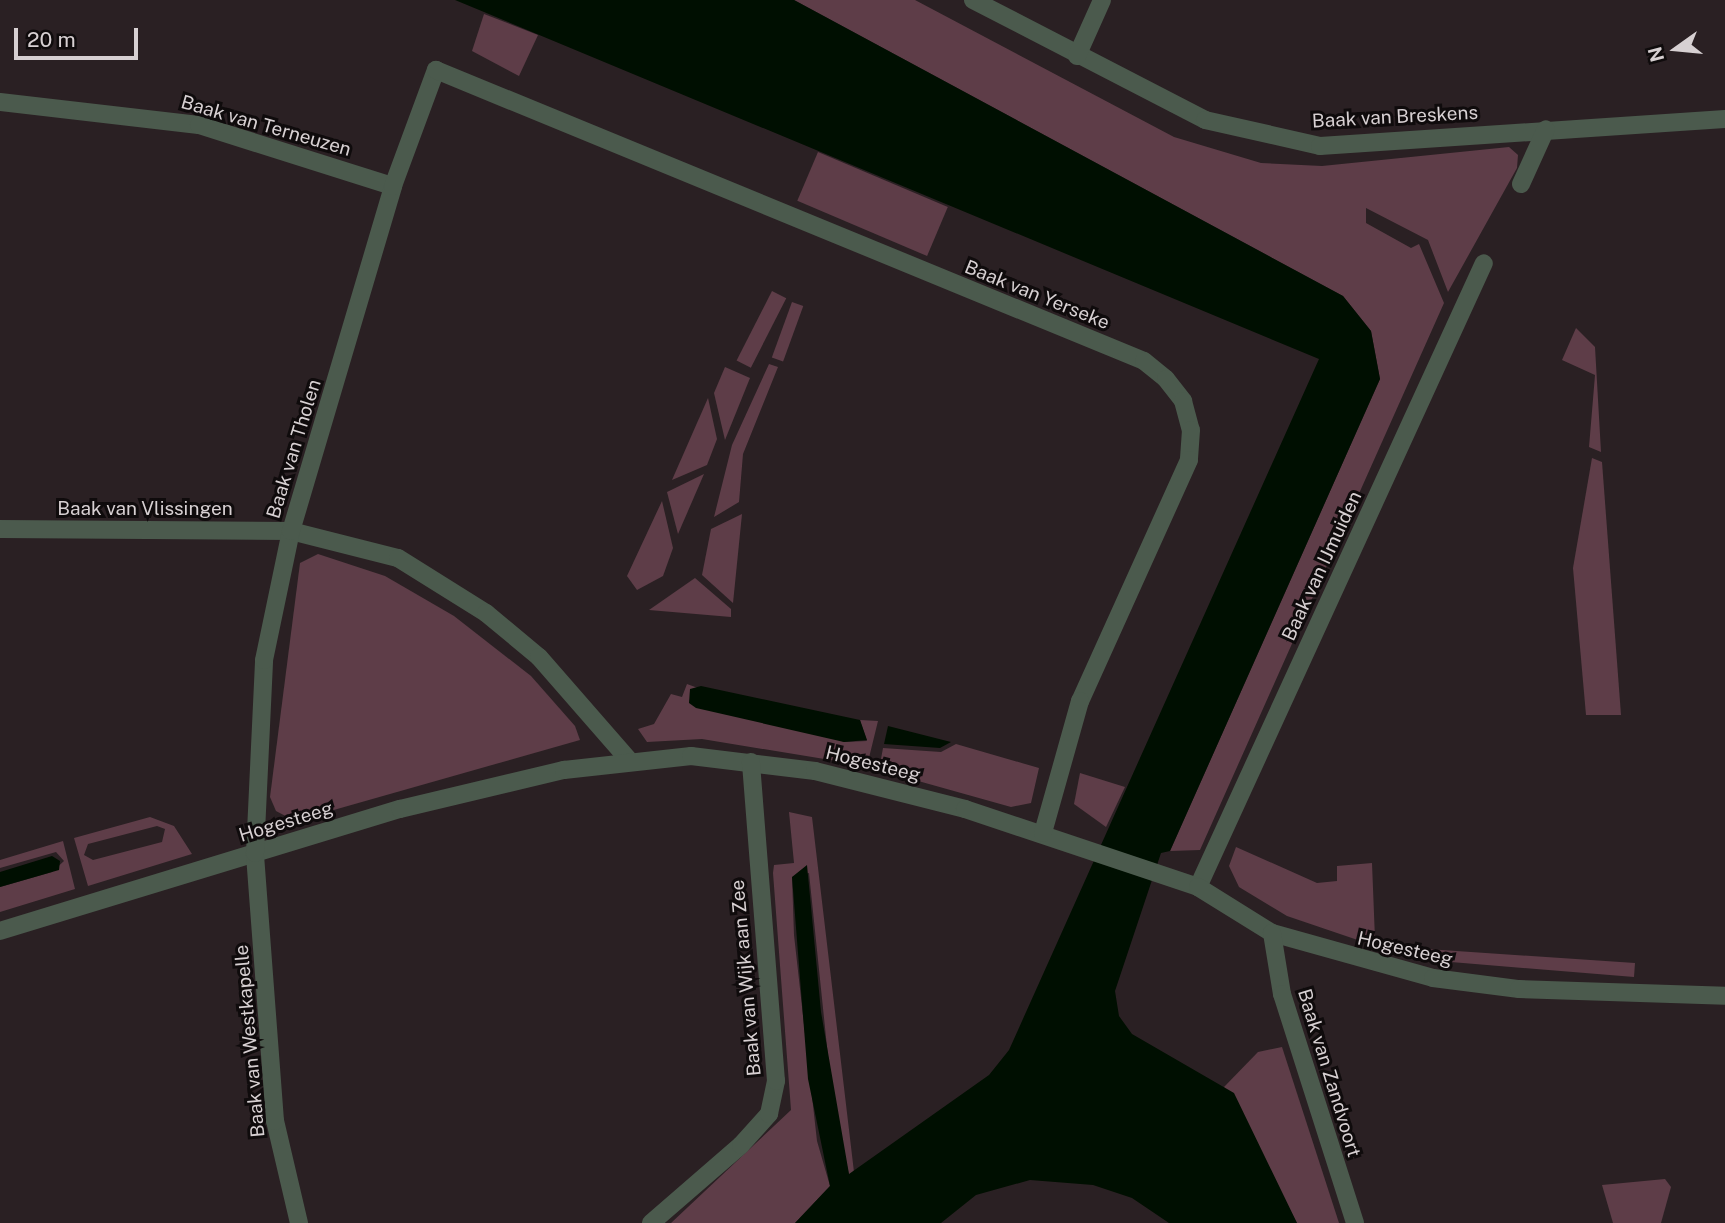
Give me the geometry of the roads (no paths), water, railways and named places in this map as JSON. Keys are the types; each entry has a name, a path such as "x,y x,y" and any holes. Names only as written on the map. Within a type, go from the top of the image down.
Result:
{"street":[{"name":"Baak van Breskens","path":"972,0 1205,120 1320,146 1725,119"},
{"path":"1077,56 1102,0"},
{"name":"Baak van Tholen","path":"255,853 264,660 291,531 393,186 436,70"},
{"name":"Baak van Yerseke","path":"436,70 1144,361 1183,401 1191,430 1189,460 1129,586 1080,702 1043,833"},
{"name":"Baak van Terneuzen","path":"0,102 199,125 393,186"},
{"path":"1521,184 1546,130"},
{"name":"Baak van IJmuiden","path":"1198,887 1484,263"},
{"name":"Baak van Vlissingen","path":"0,529 291,531 398,558 486,613 539,657 628,759"},
{"name":"Hogesteeg","path":"0,931 400,809 628,759 751,762 873,785 1043,833 1198,887 1272,933 1476,985 1725,996"},
{"name":"Baak van Wijk aan Zee","path":"650,1223 741,1145 769,1114 776,1081 751,762"},
{"name":"Baak van Westkapelle","path":"255,853 275,1121 299,1223"},
{"name":"Baak van Zandvoort","path":"1272,933 1282,994 1355,1223"}]}
